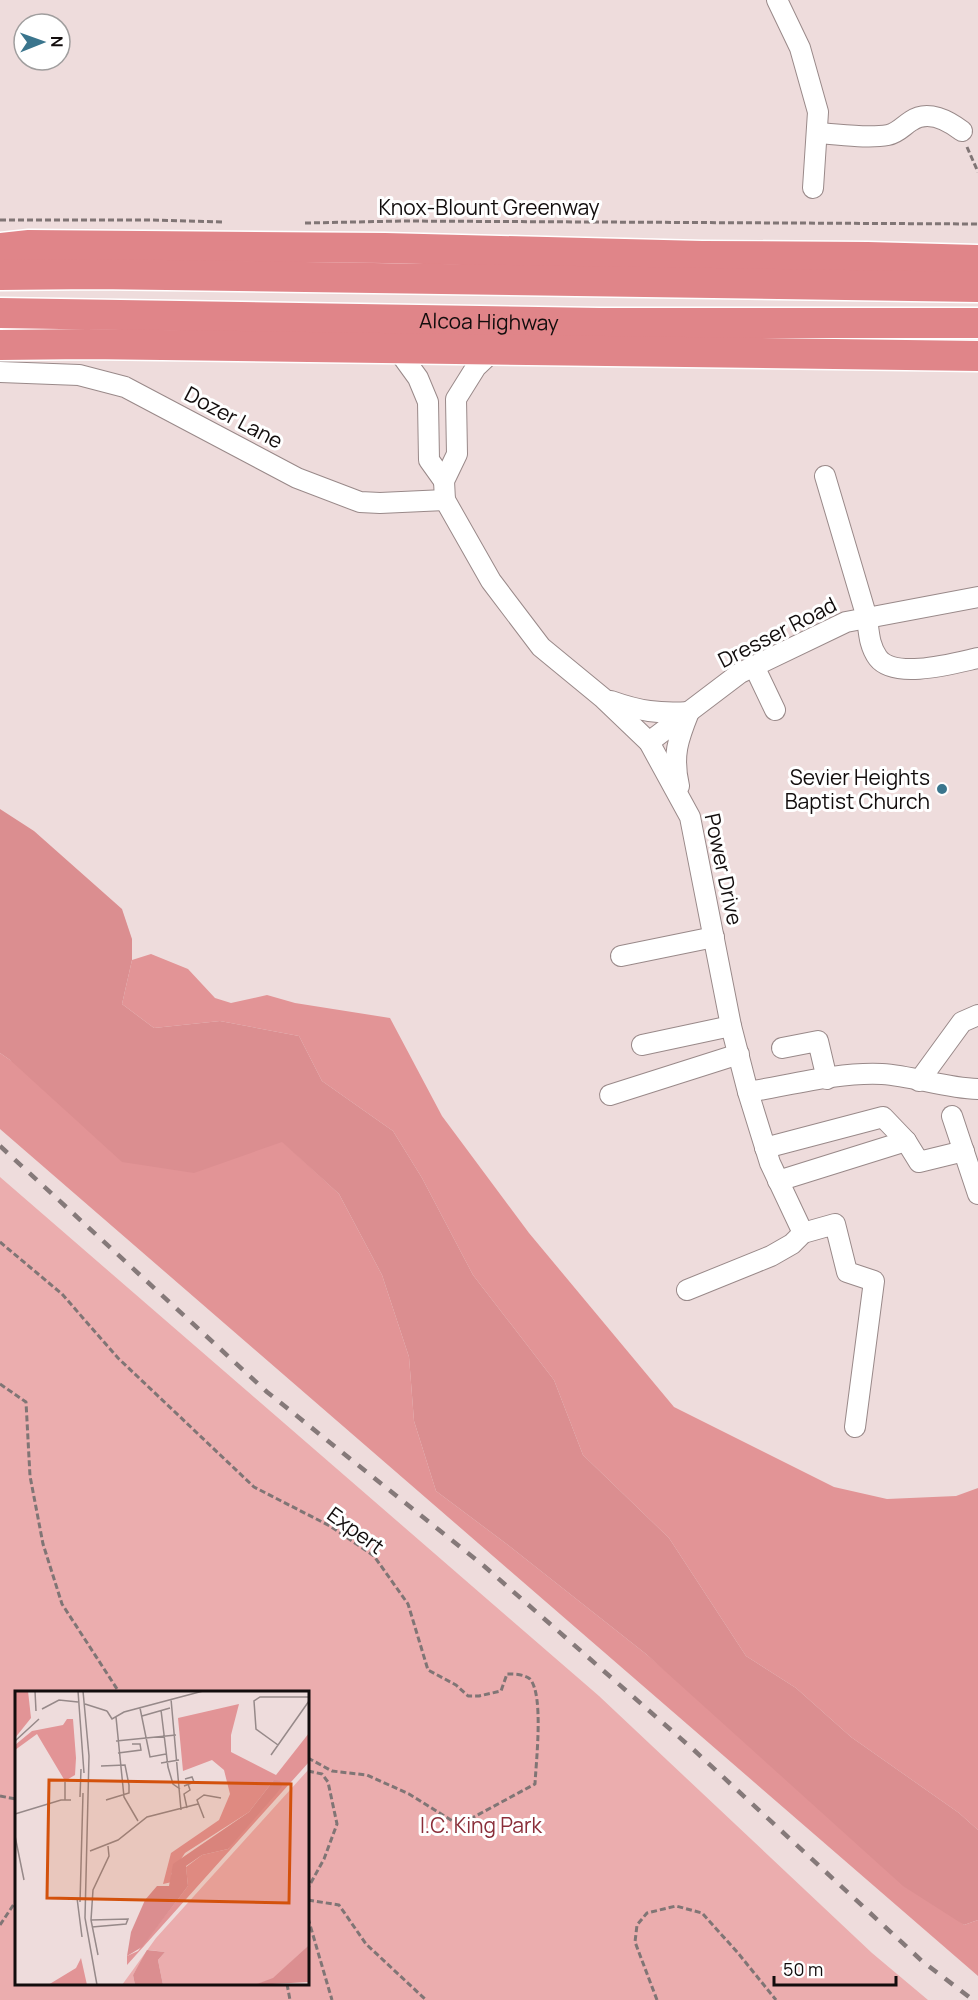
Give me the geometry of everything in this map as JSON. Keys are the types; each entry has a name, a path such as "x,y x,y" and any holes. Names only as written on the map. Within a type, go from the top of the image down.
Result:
{"highway":[{"path":"0,248 28,246 384,248 978,260"},
{"name":"Alcoa Highway","path":"0,275 95,274 978,287"},
{"name":"Alcoa Highway","path":"0,313 600,323 978,323"},
{"path":"0,345 87,344 978,356"}],"street":[{"path":"777,0 796,39 818,112 813,188"},
{"path":"818,133 887,135 900,130 915,118 926,116 947,121 963,131"},
{"name":"Power Drive","path":"397,349 418,378 428,402 429,460 491,581 541,647 603,698 649,742 690,817 731,1026 748,1092 765,1148 803,1233"},
{"path":"444,490 457,454 456,399 476,367 495,350"},
{"name":"Dozer Lane","path":"0,372 79,375 125,387 297,478 360,502 380,504 444,490"},
{"path":"825,476 867,618 870,642 879,660 893,667 918,669 978,658"},
{"name":"Dresser Road","path":"649,742 740,673 846,622 978,597"},
{"path":"754,666 775,710"},
{"path":"603,698 647,712 689,712 680,735 675,762 683,803"},
{"path":"621,957 714,937"},
{"path":"919,1081 962,1022 978,1015"},
{"path":"642,1045 731,1026"},
{"path":"782,1048 818,1041 827,1079"},
{"path":"610,1095 739,1054"},
{"path":"748,1092 845,1076 882,1074 956,1089 978,1089"},
{"path":"952,1116 978,1194"},
{"path":"765,1148 883,1117 906,1141 919,1162 964,1151"},
{"path":"778,1181 906,1141"},
{"path":"687,1290 771,1256 792,1244 803,1233 835,1224 847,1272 874,1281 855,1427"}],"path":[{"path":"963,131 971,159 978,172"},
{"path":"0,220 232,222"},
{"name":"Knox-Blount Greenway","path":"302,223 402,221 978,224"},
{"name":"Expert","path":"0,1242 62,1294 118,1358 254,1487 330,1526 374,1556 408,1604 428,1670 456,1685 468,1696 501,1691 507,1674 519,1674 529,1678 536,1692 538,1715 535,1784 459,1826 409,1794 367,1775 332,1771 309,1759"},
{"path":"0,1384 26,1402 30,1476 43,1544 62,1604 118,1691"},
{"path":"309,1771 322,1774 328,1782 337,1824 324,1859 309,1886"},
{"path":"0,1796 15,1799"},
{"path":"309,1900 339,1905 366,1944 426,2000"},
{"path":"0,1925 15,1902"},
{"path":"657,2000 635,1942 636,1925 647,1913 676,1906 702,1913 776,2000"},
{"path":"309,1921 332,2000"},
{"path":"286,1985 290,2000"}],"green space":[{"name":"I.C. King Park","path":"0,1177 599,1696 872,1953 928,2000 0,2000"}],"shaded area":[{"path":"0,809 34,831 122,909 132,939 132,960 122,1004 154,1028 220,1021 299,1036 322,1081 393,1131 422,1178 473,1275 554,1380 583,1455 669,1538 746,1656 796,1688 851,1737 959,1813 978,1830 978,1920 964,1925 903,1886 646,1654 436,1491 414,1421 409,1357 382,1275 339,1194 282,1142 194,1173 122,1162 0,1053"},
{"path":"151,954 188,969 215,998 231,1003 267,995 295,1003 390,1018 442,1116 529,1233 674,1407 834,1487 887,1499 956,1496 978,1488 978,1830 959,1813 851,1737 796,1688 746,1656 669,1538 583,1455 554,1380 473,1275 422,1178 393,1131 322,1081 299,1036 220,1021 154,1028 122,1004 132,960"},
{"path":"0,1053 10,1060 252,1151 282,1141 339,1194 382,1275 409,1357 414,1421 436,1491 646,1654 964,1925 978,1920 978,1976 0,1129"}],"railway":[{"path":"0,1146 267,1392 484,1566 695,1751 922,1961 973,2000"}],"place":[{"name":"Sevier Heights Baptist Church","path":"942,789"}]}
